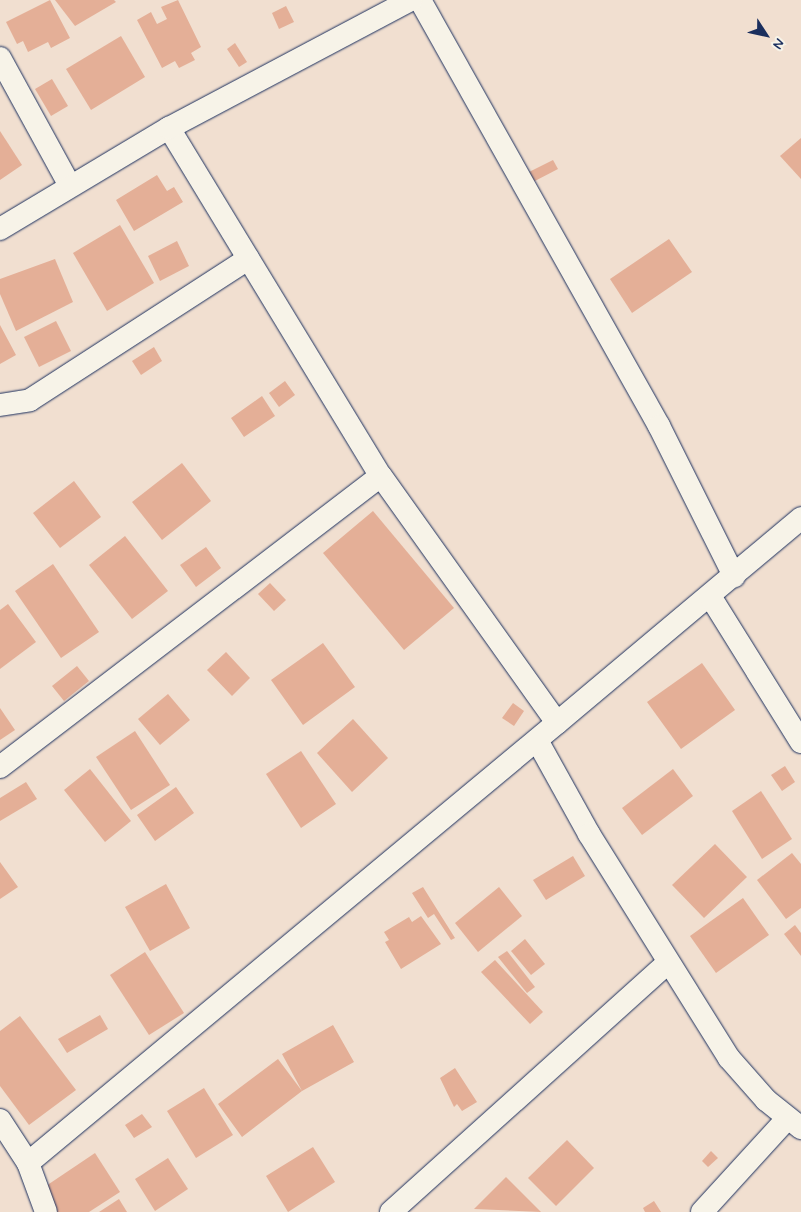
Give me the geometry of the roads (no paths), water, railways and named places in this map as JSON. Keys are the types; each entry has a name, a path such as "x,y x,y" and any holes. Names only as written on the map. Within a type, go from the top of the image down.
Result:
{"street":[{"path":"0,229 69,184 169,128 411,0"},
{"path":"420,0 659,426 734,576"},
{"path":"0,58 69,184"},
{"path":"169,128 381,476 558,723"},
{"path":"0,405 30,400 248,259"},
{"path":"0,768 381,476"},
{"path":"28,1163 538,742 801,518"},
{"path":"710,596 801,742"},
{"path":"538,742 668,964 729,1058 794,1123 702,1212"},
{"path":"391,1212 668,964"},
{"path":"0,1120 28,1163 46,1212"}]}
